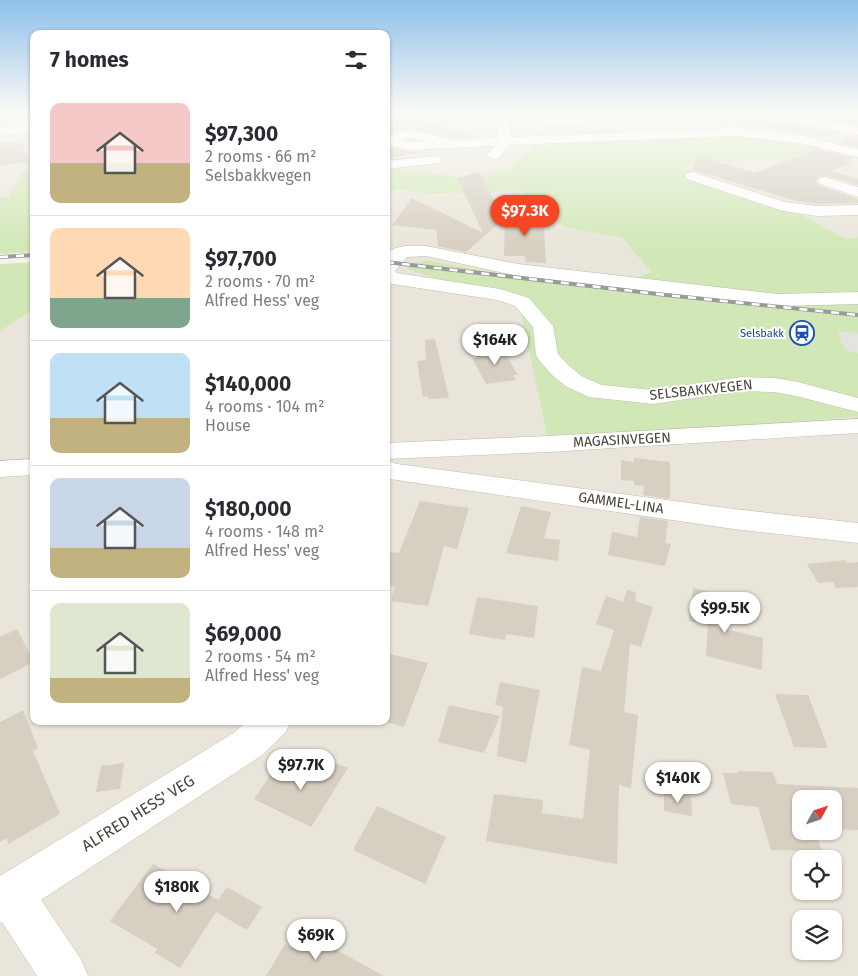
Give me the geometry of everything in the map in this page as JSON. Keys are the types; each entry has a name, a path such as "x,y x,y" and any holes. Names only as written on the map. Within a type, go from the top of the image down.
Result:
{"street":[{"path":"390,165 449,160"},
{"path":"692,176 783,206 817,211 858,210"},
{"path":"825,181 858,192"},
{"name":"SELSBAKKVEGEN","path":"390,271 397,255 403,252 426,252 518,270 778,300 858,298"},
{"name":"SELSBAKKVEGEN","path":"390,276 500,295 522,302 543,326 547,355 560,371 575,382 597,392 653,397 742,384 774,385 798,389 858,405"},
{"name":"MAGASINVEGEN","path":"390,469 548,444 858,426"},
{"path":"0,469 30,467"},
{"name":"GAMMEL-LINA","path":"390,469 734,519 858,533"},
{"name":"ALFRED HESS' VEG","path":"5,897 248,744 269,725"},
{"path":"5,897 64,976"}],"shaded area":[{"path":"0,159 30,159 30,167 21,173 9,198 0,198"},
{"path":"390,159 520,159 507,170 468,178 398,169 390,171"},
{"path":"683,159 858,159 858,237 847,239 792,210 679,167 721,162"},
{"path":"400,189 426,194 521,191 564,227 622,238 653,272 625,281 538,280 426,260 407,269 519,303 548,440 858,417 858,976 0,976 0,331 30,312 30,725 390,725 390,191"},
{"path":"838,332 858,333 858,353 847,351 841,342"}],"green space":[{"path":"520,159 784,159 721,162 680,167 792,210 847,239 858,237 858,417 548,440 519,304 406,269 426,260 538,280 625,281 652,272 622,238 564,227 521,191 426,194 400,189 390,191 390,171 398,169 468,178 507,170"},
{"path":"30,167 30,252 0,254 0,198 9,197 21,173"},
{"path":"30,262 30,312 0,331 0,264"}],"building":[{"path":"0,159 28,159 29,162 0,166"},
{"path":"697,159 709,159 754,173 793,159 853,159 847,161 853,163 831,171 858,179 858,185 826,175 818,177 816,182 819,186 858,199 858,203 817,204 796,201 693,170"},
{"path":"479,172 504,219 466,252 438,246 436,230 392,225 412,198 483,233 457,178"},
{"path":"531,212 544,229 546,263 526,262 525,256 504,256 505,214"},
{"path":"435,339 449,398 428,399 428,396 423,397 417,361 426,360 425,340"},
{"path":"502,348 518,375 513,375 516,380 486,384 472,358 477,358 473,352"},
{"path":"634,458 670,462 670,499 643,495 644,486 634,485 634,481 621,480 621,460 634,462"},
{"path":"420,501 469,508 457,549 444,546 428,606 391,601 395,587 390,586 390,552 399,553"},
{"path":"521,506 551,512 544,538 560,540 558,561 506,553"},
{"path":"640,517 668,521 665,543 671,544 665,566 608,555 612,532 637,537"},
{"path":"845,560 847,563 858,562 858,587 836,588 833,582 818,583 807,564"},
{"path":"693,588 720,595 717,627 763,638 762,670 706,656 708,625 689,621"},
{"path":"627,590 636,592 635,601 653,607 641,647 630,644 624,712 638,715 631,788 619,785 617,864 486,841 494,794 543,800 542,813 583,819 590,750 569,745 582,667 601,671 614,630 596,624 606,596 623,602"},
{"path":"477,597 538,606 534,638 506,634 505,640 469,634"},
{"path":"17,629 30,654 30,664 0,679 0,637"},
{"path":"390,654 428,663 404,727 390,723"},
{"path":"500,682 540,690 526,763 497,756 503,707 495,705"},
{"path":"775,694 808,695 828,748 794,747"},
{"path":"449,705 500,716 484,753 438,742"},
{"path":"23,710 38,748 33,751 60,814 8,844 7,838 0,842 0,722"},
{"path":"327,760 348,768 311,827 254,799 277,765 300,777 305,769 318,775"},
{"path":"124,763 120,789 96,792 101,766"},
{"path":"738,771 773,772 777,784 858,788 858,830 842,829 842,790 792,790 792,840 818,840 822,850 771,850 758,807 731,804 723,773 738,773"},
{"path":"664,792 691,796 692,816 664,811"},
{"path":"377,806 446,837 425,884 353,850"},
{"path":"153,864 218,900 227,887 262,907 247,930 216,912 180,968 155,953 157,949 110,921"},
{"path":"302,931 384,976 266,976 285,944 292,948"}],"railway":[{"path":"0,257 30,255"},
{"path":"390,262 666,295 858,315"}],"place":[{"name":"Selsbakk","path":"802,333"}]}
